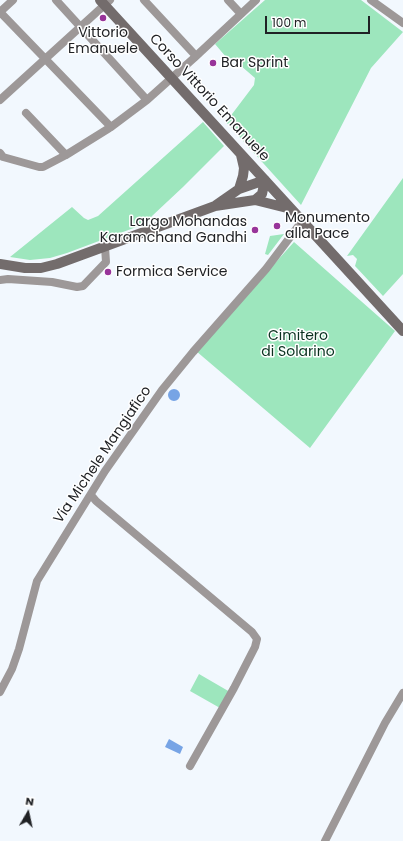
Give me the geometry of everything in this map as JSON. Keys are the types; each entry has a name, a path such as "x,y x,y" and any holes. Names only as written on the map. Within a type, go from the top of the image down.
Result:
{"main road":[{"name":"Corso Vittorio Emanuele","path":"105,2 172,78 403,331"},
{"path":"239,189 244,168 241,154"},
{"path":"215,206 239,189 265,180"},
{"path":"255,200 262,194 265,180"},
{"path":"0,264 18,267 41,268 57,264 105,248 215,206 255,200 291,209"}],"street":[{"path":"13,0 0,12 111,127"},
{"path":"56,0 147,100"},
{"path":"144,0 196,56"},
{"path":"228,0 241,14"},
{"path":"0,153 3,157 39,167 43,167 66,155 111,127 147,100 256,0"},
{"path":"371,0 403,23"},
{"path":"0,100 80,27 105,2"},
{"path":"26,113 66,155"},
{"name":"Via Michele Mangiafico","path":"0,692 12,668 19,649 37,581 53,553 122,446 162,390 193,352 266,269 303,220"},
{"path":"0,280 8,279 52,282 77,287 83,286 106,262 105,248"},
{"path":"91,495 96,501 252,632 256,639 255,647 234,688 190,766"},
{"path":"325,841 385,722 403,693"}],"green space":[{"path":"265,0 361,0 403,32 371,68 301,205 226,122 254,85 255,78 233,59 226,57 215,44"},
{"path":"203,122 224,146 152,216 147,223 50,258 30,260 10,257 72,207 88,220 98,216"},
{"path":"403,178 403,274 383,296 355,266 357,259 353,255 347,256"},
{"path":"284,234 268,255 265,254 270,236"},
{"name":"Cimitero di Solarino","path":"294,242 395,331 310,448 196,351"},
{"path":"199,674 230,692 220,708 190,691"}],"water":[{"path":"172,389 176,389 180,395 176,401 172,401 168,397 168,393"},
{"path":"169,739 183,747 180,754 165,747"}],"place":[{"name":"Vittorio Emanuele","path":"103,18"},
{"name":"Bar Sprint","path":"213,63"},
{"name":"Monumento alla Pace","path":"277,226"},
{"name":"Largo Mohandas Karamchand Gandhi","path":"255,230"},
{"name":"Formica Service","path":"108,272"}]}
